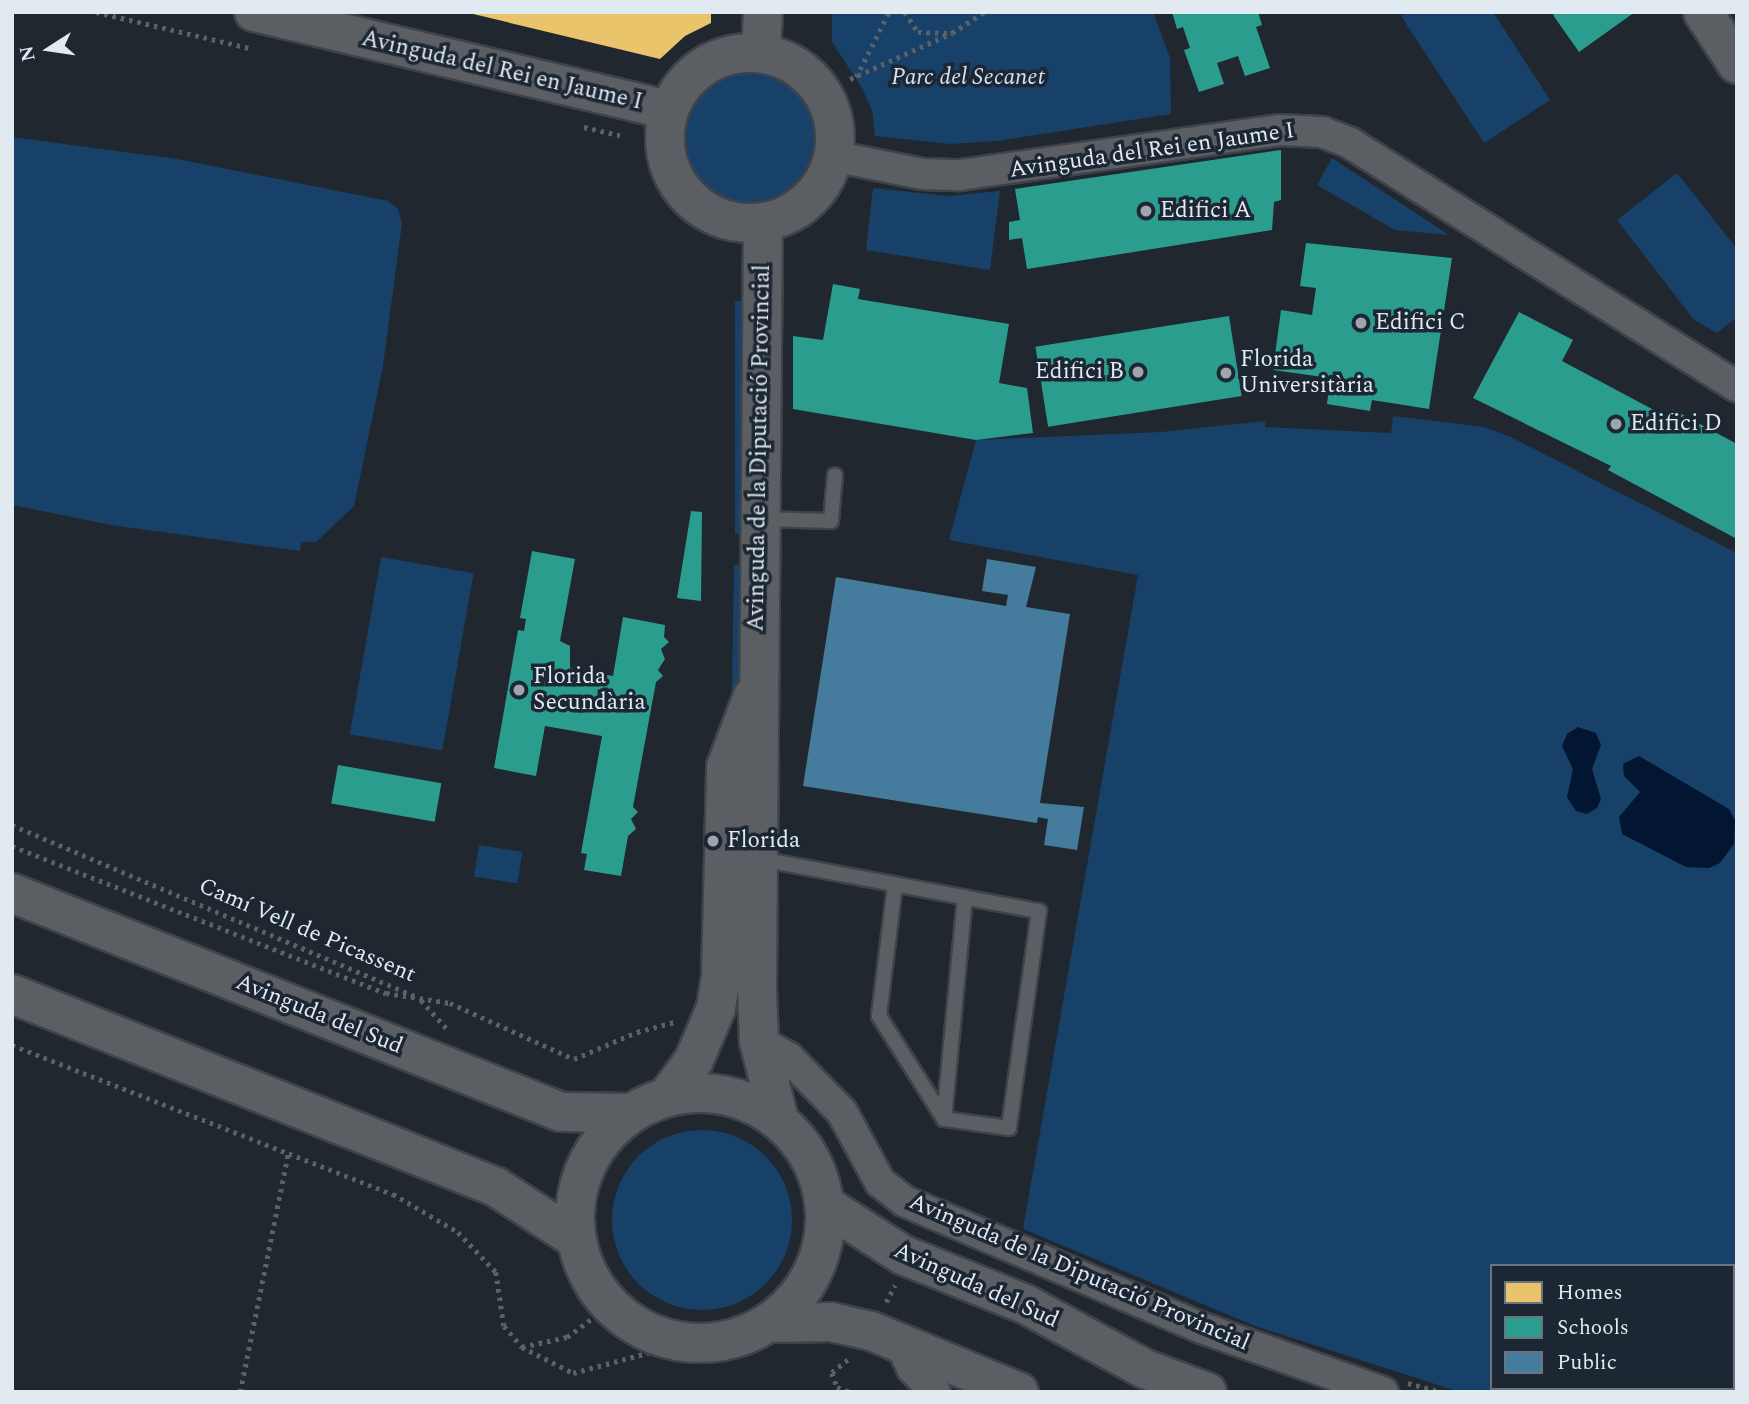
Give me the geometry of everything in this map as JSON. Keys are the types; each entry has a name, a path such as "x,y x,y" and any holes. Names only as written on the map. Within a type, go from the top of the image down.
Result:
{"main road":[{"name":"Avinguda del Rei en Jaume I","path":"254,12 664,96"},
{"path":"747,44 796,66 822,92 831,114 833,156 813,195 790,213 763,223 738,223 714,216 693,202 677,183 667,160 664,135 664,96 677,92 705,65 747,44 763,12"},
{"path":"1703,12 1737,64"},
{"name":"Avinguda de la Diputació Provincial","path":"763,223 757,674 762,762 759,1041 779,1120"},
{"name":"Avinguda de la Diputació Provincial","path":"667,1097 694,1060 711,1020 721,977 726,766 757,674"},
{"name":"Avinguda del Sud","path":"12,893 561,1112 631,1113"},
{"path":"12,994 496,1187 576,1239"},
{"path":"704,1092 740,1099 779,1120 799,1141 816,1171 825,1205 824,1239 814,1272 795,1301 769,1323 724,1341 684,1343 644,1331 610,1305 588,1275 576,1239 576,1203 585,1168 604,1137 631,1113 667,1097 704,1092"},
{"name":"Avinguda del Sud","path":"825,1205 904,1255 1025,1304 1145,1369 1208,1392"},
{"path":"769,1323 831,1322 899,1340 1019,1392"}],"street":[{"name":"Avinguda del Rei en Jaume I","path":"833,156 950,175 1279,130 1322,132 1350,143 1737,387"},
{"name":"Avinguda de la Diputació Provincial","path":"759,1041 788,1057 842,1112 880,1182 904,1201 1202,1328 1383,1392"},
{"path":"899,1340 912,1368 935,1392"}],"lane":[{"path":"760,520 831,520 835,475"},
{"path":"760,859 1039,911 1009,1128 944,1119 879,1016 895,886"},
{"path":"944,1119 965,897"}],"path":[{"path":"856,76 889,12"},
{"path":"905,12 918,32 952,33"},
{"path":"850,79 952,33 984,12"},
{"path":"664,96 693,55 747,44"},
{"name":"Camí Vell de Picassent","path":"12,825 420,998 451,1033"},
{"path":"12,846 386,993 450,1003 575,1059 637,1032 681,1020 711,1020"},
{"path":"12,1045 393,1195 458,1232 496,1272 504,1326 522,1347 573,1373 684,1343"},
{"path":"240,1392 288,1153"},
{"path":"522,1347 567,1337 610,1305"}],"green space":[{"name":"Parc del Secanet","path":"832,12 1153,12 1170,58 1171,114 997,141 950,144 875,136 872,110 862,88 832,42"},
{"path":"1408,12 1493,12 1550,100 1484,143 1401,16"},
{"path":"752,71 777,76 799,90 813,112 818,137 813,162 799,184 777,198 752,203 727,198 705,184 691,162 686,137 691,112 705,90 727,76"},
{"path":"12,137 177,159 388,201 398,209 402,223 383,366 354,506 316,542 301,542 300,551 111,525 12,505"},
{"path":"1332,158 1449,235 1395,230 1317,185"},
{"path":"1677,173 1737,249 1737,317 1717,333 1694,320 1617,220"},
{"path":"873,188 948,196 1000,191 990,270 866,250"},
{"path":"735,301 748,301 748,534 735,534"},
{"path":"1393,416 1484,427 1513,438 1737,553 1737,1392 1460,1392 1255,1326 1023,1229 1138,575 949,540 976,440 1161,432 1265,421 1265,427 1391,433"},
{"path":"381,557 474,573 442,751 350,734"},
{"path":"745,564 744,673 717,761 732,689 734,565"},
{"path":"479,845 522,852 517,883 474,877"},
{"path":"702,1130 737,1136 766,1156 786,1185 792,1220 786,1255 766,1284 737,1304 702,1310 667,1304 638,1284 618,1255 612,1220 618,1185 638,1156 667,1136"}],"shaded area":[{"path":"1578,727 1596,733 1601,745 1592,769 1601,799 1597,808 1587,814 1576,811 1567,797 1573,769 1562,746 1567,734"},
{"path":"1639,756 1729,809 1735,820 1734,844 1720,863 1709,868 1686,867 1622,834 1619,817 1640,792 1624,776 1623,764"}],"building: Homes":[{"path":"711,12 711,23 685,36 660,59 469,13"}],"building: Schools":[{"path":"1172,12 1258,12 1262,25 1256,27 1270,68 1245,76 1238,56 1217,63 1224,84 1199,92 1184,50 1190,48 1183,27 1177,29"},
{"path":"1557,12 1635,12 1579,52 1553,15"},
{"name":"Edifici A","path":"1281,150 1281,200 1274,202 1272,230 1027,269 1022,238 1009,240 1009,222 1020,220 1015,189"},
{"name":"Edifici C","path":"1306,243 1452,258 1429,409 1372,400 1370,411 1327,404 1330,378 1273,370 1281,310 1312,315 1316,288 1300,286"},
{"path":"833,284 860,289 858,299 1009,324 999,383 1027,388 1033,433 976,440 793,409 793,336 823,340"},
{"name":"Edifici D","path":"1519,312 1573,340 1562,361 1667,417 1672,409 1737,444 1737,539 1608,470 1611,466 1473,398"},
{"name":"Edifici B","path":"1229,316 1242,396 1048,427 1035,347"},
{"path":"691,511 702,512 701,601 677,598"},
{"path":"532,551 575,559 560,641 570,646 570,668 613,676 623,617 665,625 664,637 669,642 661,649 665,659 658,670 663,676 656,682 633,807 638,812 631,819 636,829 628,836 621,876 584,870 587,854 581,853 602,736 545,726 536,776 494,768 518,630 524,631 526,619 520,618"},
{"path":"338,765 441,783 435,822 331,803"}],"building: Public":[{"path":"987,559 1036,567 1026,607 1070,614 1040,803 1084,807 1077,850 1044,845 1048,819 1038,817 1037,823 803,786 836,577 1006,606 1008,595 982,591"}],"place":[{"name":"Edifici A","path":"1146,211"},
{"name":"Edifici C","path":"1361,323"},
{"name":"Edifici B","path":"1138,372"},
{"name":"Florida Universitària","path":"1226,373"},
{"name":"Edifici D","path":"1616,424"},
{"name":"Florida Secundària","path":"519,690"},
{"name":"Florida","path":"713,841"}]}
